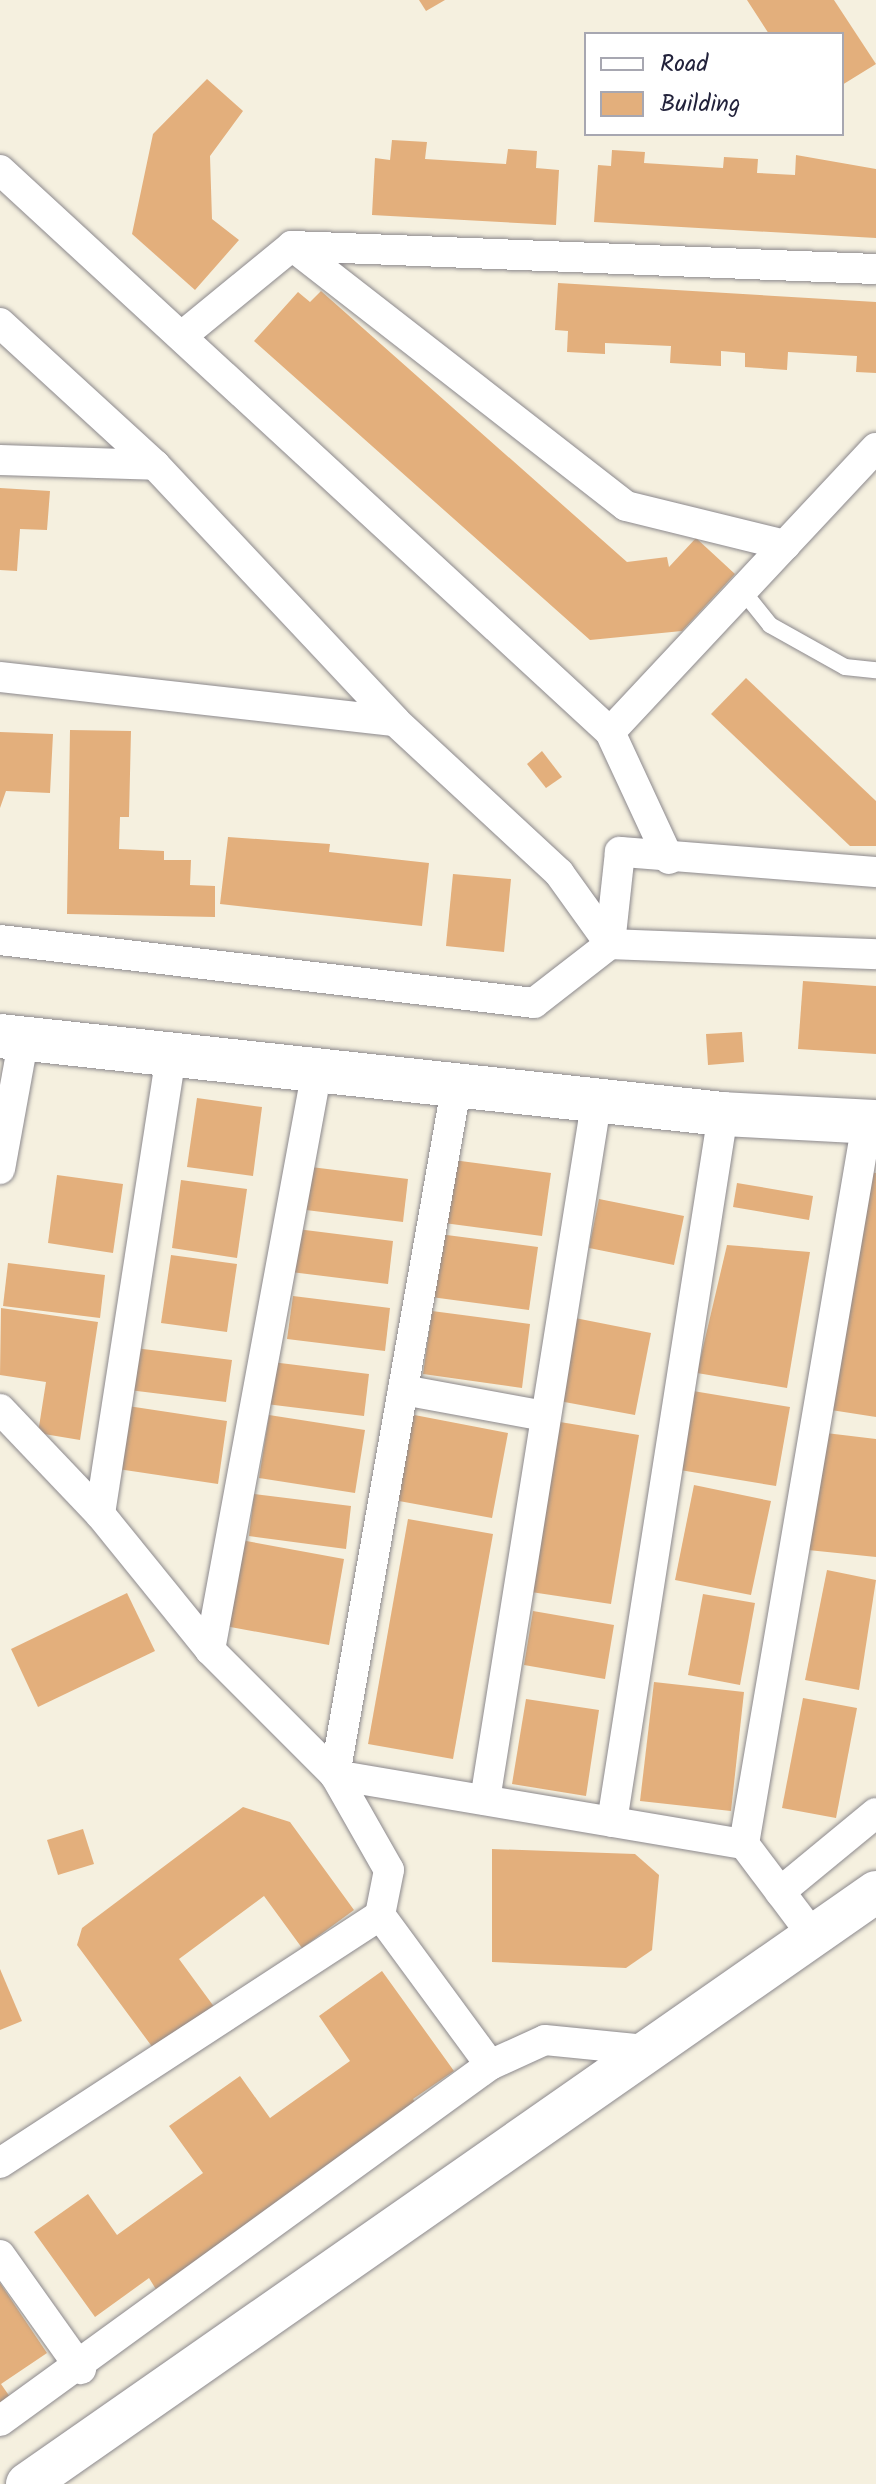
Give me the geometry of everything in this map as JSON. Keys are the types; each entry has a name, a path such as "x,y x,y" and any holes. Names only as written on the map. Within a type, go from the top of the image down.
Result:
{"main road":[{"path":"12,1037 723,1114 872,1122"},
{"path":"27,2484 655,2051 876,1892"}],"street":[{"path":"0,170 610,732 669,859"},
{"path":"182,336 292,246 876,269"},
{"path":"292,246 626,506 785,545"},
{"path":"0,323 155,465 395,721 559,873 610,944"},
{"path":"610,732 876,448"},
{"path":"0,460 155,465"},
{"path":"0,677 395,721"},
{"path":"610,944 620,852 669,859 876,872"},
{"path":"0,940 534,1003 610,944 876,954"},
{"path":"0,1169 12,1037"},
{"path":"100,1514 171,1056"},
{"path":"210,1650 317,1070"},
{"path":"335,1775 457,1083"},
{"path":"485,1800 597,1098"},
{"path":"612,1822 723,1114"},
{"path":"744,1844 872,1122"},
{"path":"403,1390 545,1416"},
{"path":"0,1409 100,1514 210,1650 335,1775 389,1870 380,1915 0,2163"},
{"path":"335,1775 744,1844 814,1937"},
{"path":"780,1892 876,1813"},
{"path":"380,1915 490,2065"},
{"path":"0,2421 81,2369 490,2065 545,2040 655,2051"},
{"path":"0,2255 81,2369"}],"lane":[{"path":"742,590 770,625 845,667 876,670"}],"building":[{"path":"419,0 445,0 426,11"},
{"path":"747,0 834,0 876,64 844,84 844,32 768,32"},
{"path":"207,79 243,111 210,156 212,219 239,240 195,290 132,234 153,134"},
{"path":"392,140 427,142 425,159 506,164 508,149 537,151 536,168 559,170 556,225 372,215 375,158 390,160"},
{"path":"612,150 645,152 644,163 723,168 724,157 758,159 757,173 795,175 796,155 876,169 876,238 594,222 598,165 611,166"},
{"path":"558,283 876,302 876,373 856,372 857,356 788,352 787,370 745,367 745,353 721,351 721,366 670,363 671,346 605,343 605,354 567,352 568,331 555,330"},
{"path":"321,291 627,562 667,557 669,567 696,538 735,574 682,631 590,640 254,341 298,292 310,302"},
{"path":"0,488 50,491 47,530 20,529 17,571 0,570"},
{"path":"746,678 876,801 876,846 850,846 711,714"},
{"path":"70,730 131,731 129,817 120,817 119,849 164,851 164,860 191,860 190,885 215,886 215,917 67,914"},
{"path":"0,732 53,734 50,793 6,791 0,808"},
{"path":"542,751 562,777 546,788 527,764"},
{"path":"228,837 330,844 329,852 429,863 422,926 220,904"},
{"path":"453,874 511,879 504,952 446,946"},
{"path":"803,981 876,986 876,1054 798,1049"},
{"path":"742,1032 744,1062 708,1065 706,1034"},
{"path":"197,1098 262,1107 253,1176 187,1167"},
{"path":"453,1160 551,1173 542,1236 444,1223"},
{"path":"311,1167 408,1179 403,1222 306,1210"},
{"path":"868,1172 876,1173 876,1417 831,1410"},
{"path":"57,1175 123,1184 113,1253 48,1243"},
{"path":"181,1180 247,1189 237,1258 172,1248"},
{"path":"737,1183 813,1196 809,1220 733,1207"},
{"path":"599,1199 684,1216 674,1265 589,1248"},
{"path":"297,1229 393,1241 388,1284 291,1272"},
{"path":"439,1234 538,1247 529,1310 431,1297"},
{"path":"727,1245 810,1252 787,1388 697,1373"},
{"path":"171,1255 237,1264 227,1332 161,1323"},
{"path":"8,1263 105,1275 100,1318 3,1306"},
{"path":"293,1296 390,1308 385,1351 287,1339"},
{"path":"1,1308 98,1322 80,1440 38,1433 46,1382 0,1375"},
{"path":"432,1311 530,1324 522,1388 423,1374"},
{"path":"575,1318 651,1333 635,1415 559,1401"},
{"path":"135,1348 232,1360 226,1402 129,1390"},
{"path":"272,1362 369,1374 364,1416 266,1404"},
{"path":"693,1391 790,1407 776,1486 680,1470"},
{"path":"128,1406 227,1421 218,1484 118,1469"},
{"path":"404,1413 508,1433 492,1518 388,1499"},
{"path":"269,1415 365,1430 355,1493 259,1478"},
{"path":"560,1422 639,1435 611,1604 531,1592"},
{"path":"826,1433 876,1439 876,1557 808,1550"},
{"path":"694,1485 771,1501 751,1595 675,1580"},
{"path":"254,1494 351,1506 346,1549 249,1536"},
{"path":"408,1519 493,1534 453,1759 368,1744"},
{"path":"241,1540 344,1559 329,1645 225,1626"},
{"path":"827,1570 876,1580 859,1690 805,1680"},
{"path":"127,1593 155,1651 38,1707 11,1649"},
{"path":"703,1594 755,1603 740,1685 688,1675"},
{"path":"533,1611 614,1625 605,1679 524,1665"},
{"path":"654,1682 744,1692 731,1811 640,1801"},
{"path":"803,1698 857,1708 836,1818 782,1808"},
{"path":"526,1699 599,1710 586,1796 512,1784"},
{"path":"243,1807 290,1822 354,1910 302,1948 264,1896 179,1959 215,2008 156,2052 77,1945 82,1928"},
{"path":"83,1829 94,1864 58,1875 47,1840"},
{"path":"492,1849 635,1854 659,1875 652,1950 626,1968 492,1962"},
{"path":"0,1969 22,2021 0,2030"},
{"path":"382,1971 454,2071 413,2099 418,2106 157,2291 149,2278 95,2317 34,2232 88,2194 117,2235 203,2173 169,2126 240,2076 270,2118 350,2061 319,2016"},
{"path":"0,2283 47,2353 1,2384 10,2397 0,2403"}]}
